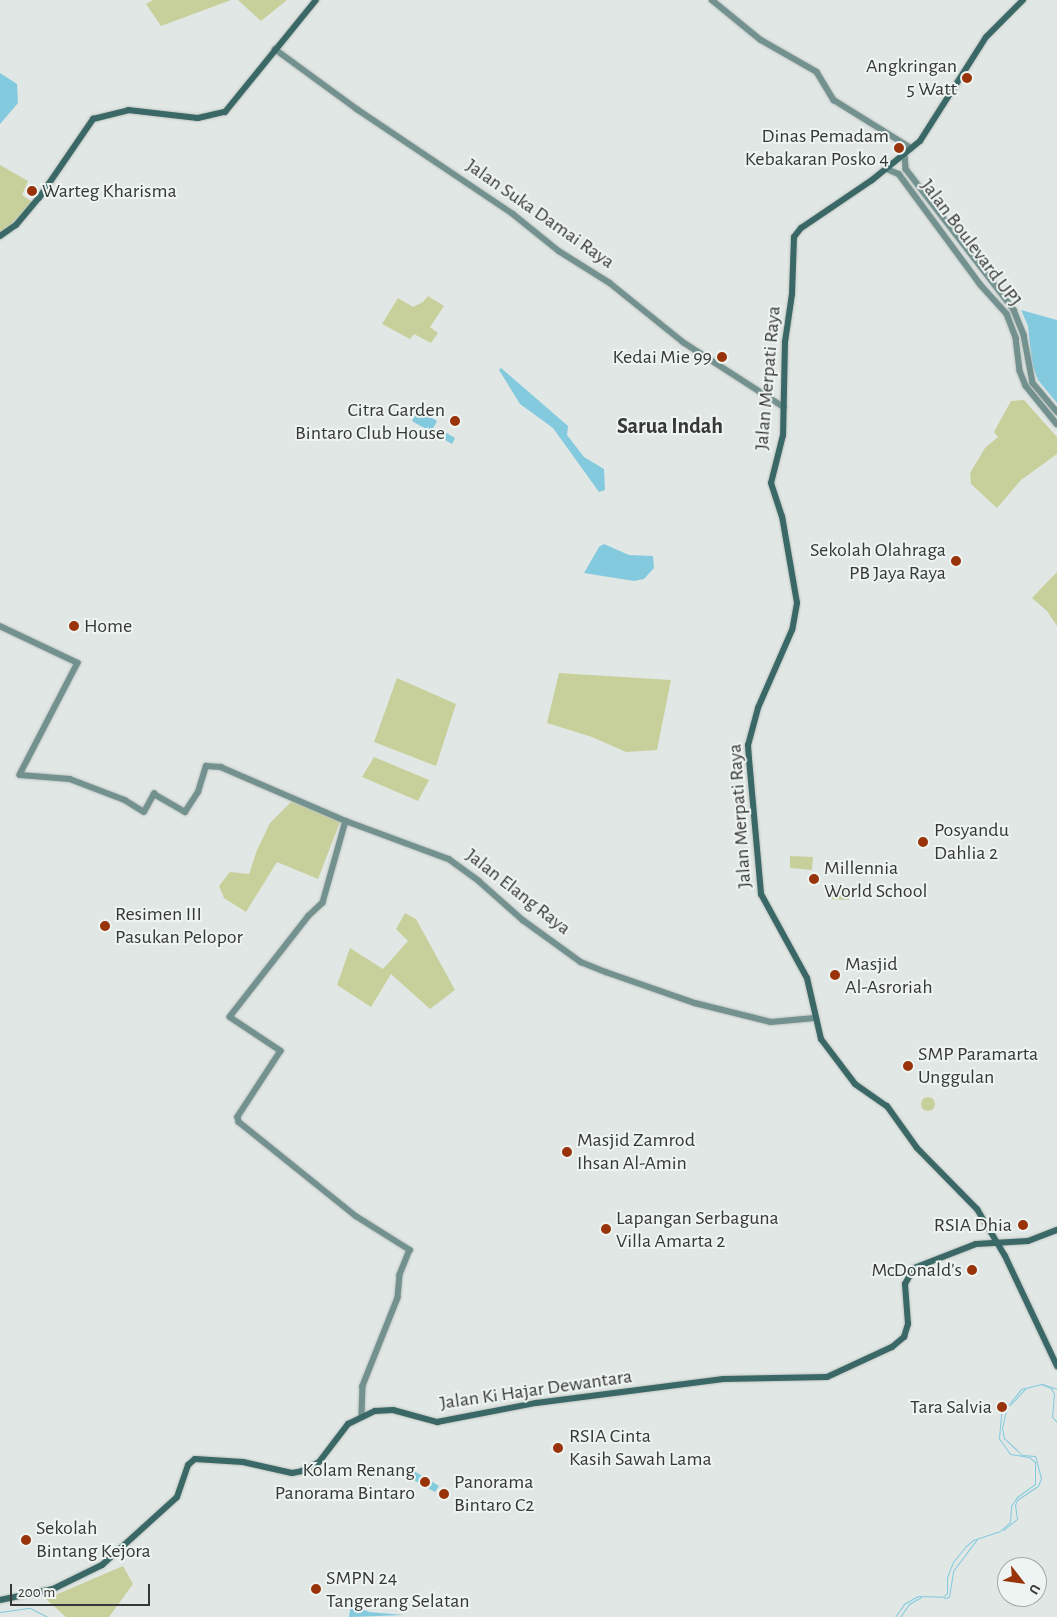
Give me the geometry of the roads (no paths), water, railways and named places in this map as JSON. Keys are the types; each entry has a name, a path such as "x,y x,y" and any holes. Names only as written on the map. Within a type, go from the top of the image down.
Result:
{"main road":[{"path":"0,236 16,225 39,198 94,118 128,110 198,118 224,112 316,0"},
{"name":"Jalan Merpati Raya","path":"1023,0 986,37 928,132 886,169 802,228 794,237 792,294 785,342 781,447 771,483 782,516 797,604 792,630 758,708 748,745 761,894 813,991 815,1018 821,1039 833,1058 855,1084 894,1114 917,1148 977,1209 994,1242 1006,1256 1057,1366"},
{"name":"Jalan Ki Hajar Dewantara","path":"362,1415 393,1410 437,1422 536,1403 723,1379 827,1377 892,1347 904,1337 908,1324 905,1284 914,1268 953,1251 994,1242 1028,1241 1057,1230"},
{"path":"0,1600 52,1589 102,1565 177,1497 188,1465 195,1459 244,1462 292,1472 302,1471 319,1462 348,1424 362,1415"}],"street":[{"path":"712,0 761,40 817,72 834,100 911,148"},
{"name":"Jalan Suka Damai Raya","path":"275,50 357,110 514,214 559,251 610,283 683,342 784,407"},
{"name":"Jalan Boulevard UPJ","path":"905,154 906,169 1014,310 1024,335 1033,383 1057,412"},
{"name":"Jalan Boulevard UPJ","path":"886,169 898,174 980,284 1007,314 1016,338 1020,371 1026,386 1057,424"},
{"path":"898,174 906,169"},
{"name":"Jalan Elang Raya","path":"0,626 78,663 20,775 70,779 124,800 144,812 154,794 186,812 198,792 206,766 221,767 346,821 454,862 523,920 581,962 690,1002 771,1022 815,1018"},
{"path":"346,821 323,903 309,916 230,1017 281,1051 238,1120 356,1216 410,1250 400,1275 398,1298 363,1386 362,1415"}],"water":[{"path":"0,73 17,84 18,103 0,124"},
{"path":"1021,310 1057,320 1057,403 1038,380 1032,365 1028,326"},
{"path":"501,368 568,426 567,435 584,457 604,469 605,490 599,492 553,428 520,404 499,370"},
{"path":"418,410 437,421 431,432 412,421"},
{"path":"440,429 455,438 452,444 437,435"},
{"path":"604,544 629,555 653,556 654,568 644,579 634,581 584,573 599,547"},
{"name":"Kolam Renang Panorama Bintaro","path":"414,1471 439,1486 435,1492 410,1478"},
{"path":"351,1604 369,1612 404,1615 349,1617"}],"waterway":[{"path":"895,1617 904,1604 918,1596 943,1597 947,1593 947,1577 953,1562 965,1547 973,1540 1000,1531 1010,1522 1011,1506 1017,1497 1035,1484 1035,1462 1029,1457 1010,1454 999,1438 1001,1414 1021,1389 1041,1384 1051,1388 1054,1394 1052,1417 1057,1422"},
{"path":"1042,1384 1057,1389"},
{"path":"1010,1405 1026,1388"},
{"path":"1003,1530 1017,1519 1015,1505 1017,1500 1038,1486 1041,1478 1035,1456 1022,1455 1004,1438 1002,1428 1006,1410"},
{"path":"1057,1411 1057,1416"},
{"path":"944,1598 949,1597 953,1571 976,1540"},
{"path":"900,1617 909,1604 921,1597"},
{"path":"0,1612 30,1608 48,1617"}],"place":[{"name":"Angkringan 5 Watt","path":"967,78"},
{"name":"Dinas Pemadam Kebakaran Posko 4","path":"899,148"},
{"name":"Warteg Kharisma","path":"32,191"},
{"name":"Kedai Mie 99","path":"722,357"},
{"name":"Citra Garden Bintaro Club House","path":"455,421"},
{"name":"Sekolah Olahraga PB Jaya Raya","path":"956,561"},
{"name":"Home","path":"74,626"},
{"name":"Posyandu Dahlia 2","path":"923,842"},
{"name":"Millennia World School","path":"814,879"},
{"name":"Resimen III Pasukan Pelopor","path":"105,926"},
{"name":"Masjid Al-Asroriah","path":"835,975"},
{"name":"SMP Paramarta Unggulan","path":"908,1066"},
{"name":"Masjid Zamrod Ihsan Al-Amin","path":"567,1152"},
{"name":"RSIA Dhia","path":"1023,1225"},
{"name":"Lapangan Serbaguna Villa Amarta 2","path":"606,1229"},
{"name":"McDonald's","path":"972,1270"},
{"name":"Tara Salvia","path":"1002,1407"},
{"name":"RSIA Cinta Kasih Sawah Lama","path":"558,1448"},
{"name":"Kolam Renang Panorama Bintaro","path":"425,1482"},
{"name":"Panorama Bintaro C2","path":"444,1494"},
{"name":"Sekolah Bintang Kejora","path":"26,1540"},
{"name":"SMPN 24 Tangerang Selatan","path":"316,1589"}],"district":[{"name":"Sarua Indah","path":"670,427"}]}
